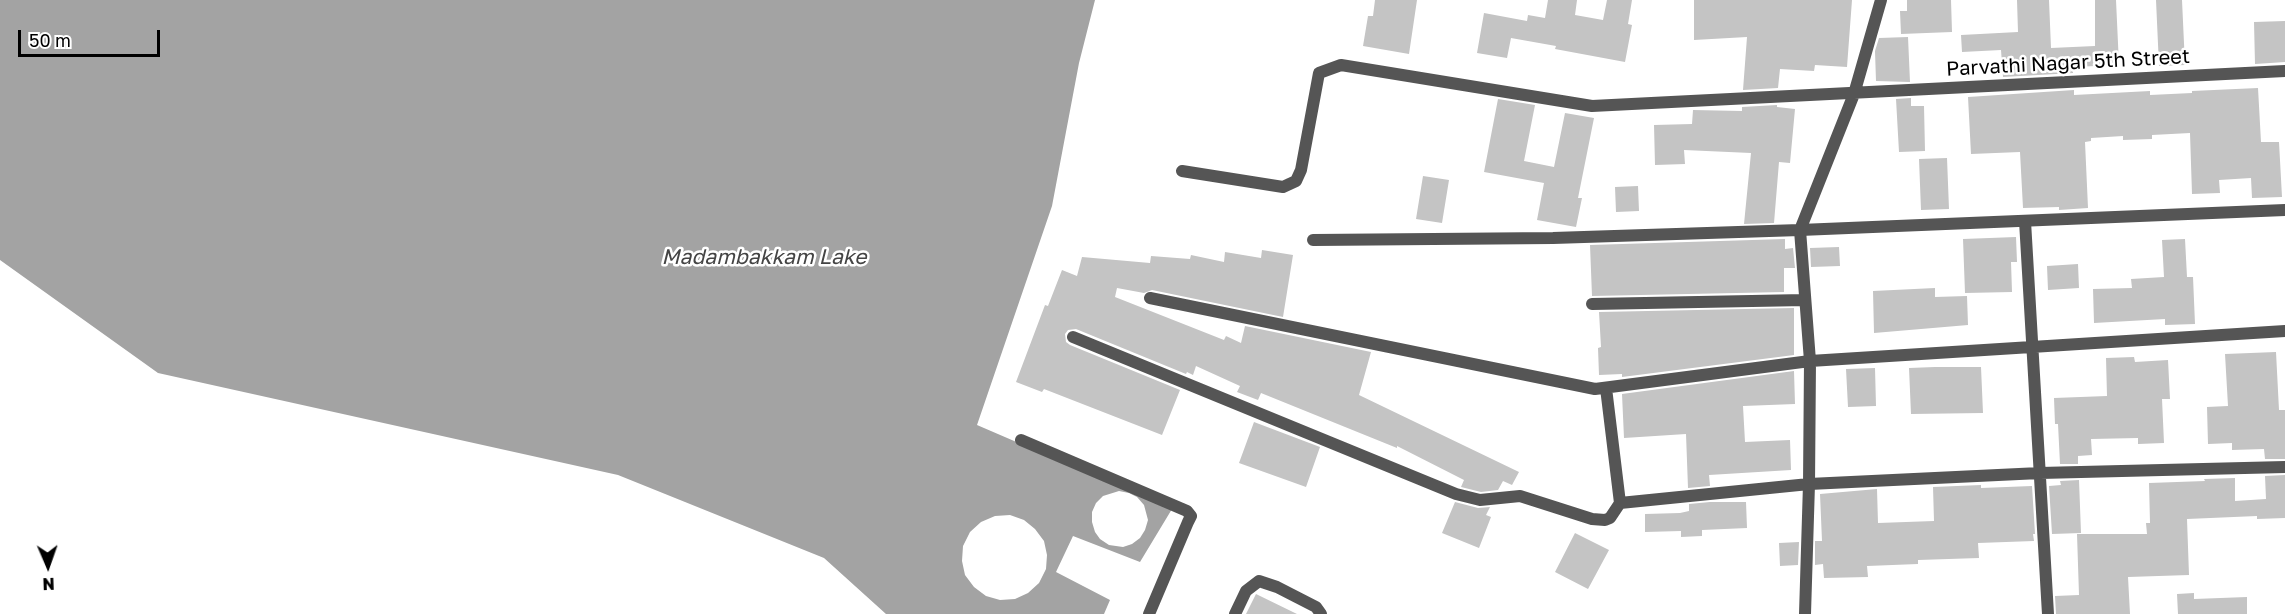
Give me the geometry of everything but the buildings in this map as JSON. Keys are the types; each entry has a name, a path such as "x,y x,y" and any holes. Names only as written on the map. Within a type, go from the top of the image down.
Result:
{"street":[{"path":"1805,614 1810,361 1800,230 1854,94 1881,0"},
{"name":"Parvathi Nagar 5th Street","path":"1182,171 1283,187 1296,181 1301,170 1319,73 1341,65 1592,106 2285,71"},
{"path":"1313,240 1553,238 2285,210"},
{"path":"2025,221 2048,614"},
{"path":"1150,298 1595,390 1810,361 2285,331"},
{"path":"1592,304 1805,300"},
{"path":"1073,337 1456,494 1480,500 1520,496 1592,519 1605,520 1610,518 1620,503 1606,388"},
{"path":"1021,440 1187,511 1191,516 1149,614"},
{"path":"1620,503 1809,484 2040,473 2285,467"},
{"path":"1234,614 1246,591 1259,581 1277,587 1316,607 1321,614"}],"water":[{"name":"Madambakkam Lake","path":"0,0 1095,0 1079,63 1052,206 977,425 1172,509 1140,562 1073,536 1056,572 1110,600 1104,614 886,614 824,558 618,475 158,373 0,260","holes":["1119,491 1137,497 1144,505 1148,520 1140,538 1123,547 1109,545 1100,539 1092,522 1092,512 1096,503 1103,496","1010,515 1024,520 1044,541 1047,555 1046,569 1039,583 1028,593 1015,599 1000,600 986,596 974,587 965,575 962,561 963,546 970,532 981,522 995,516"]}]}
